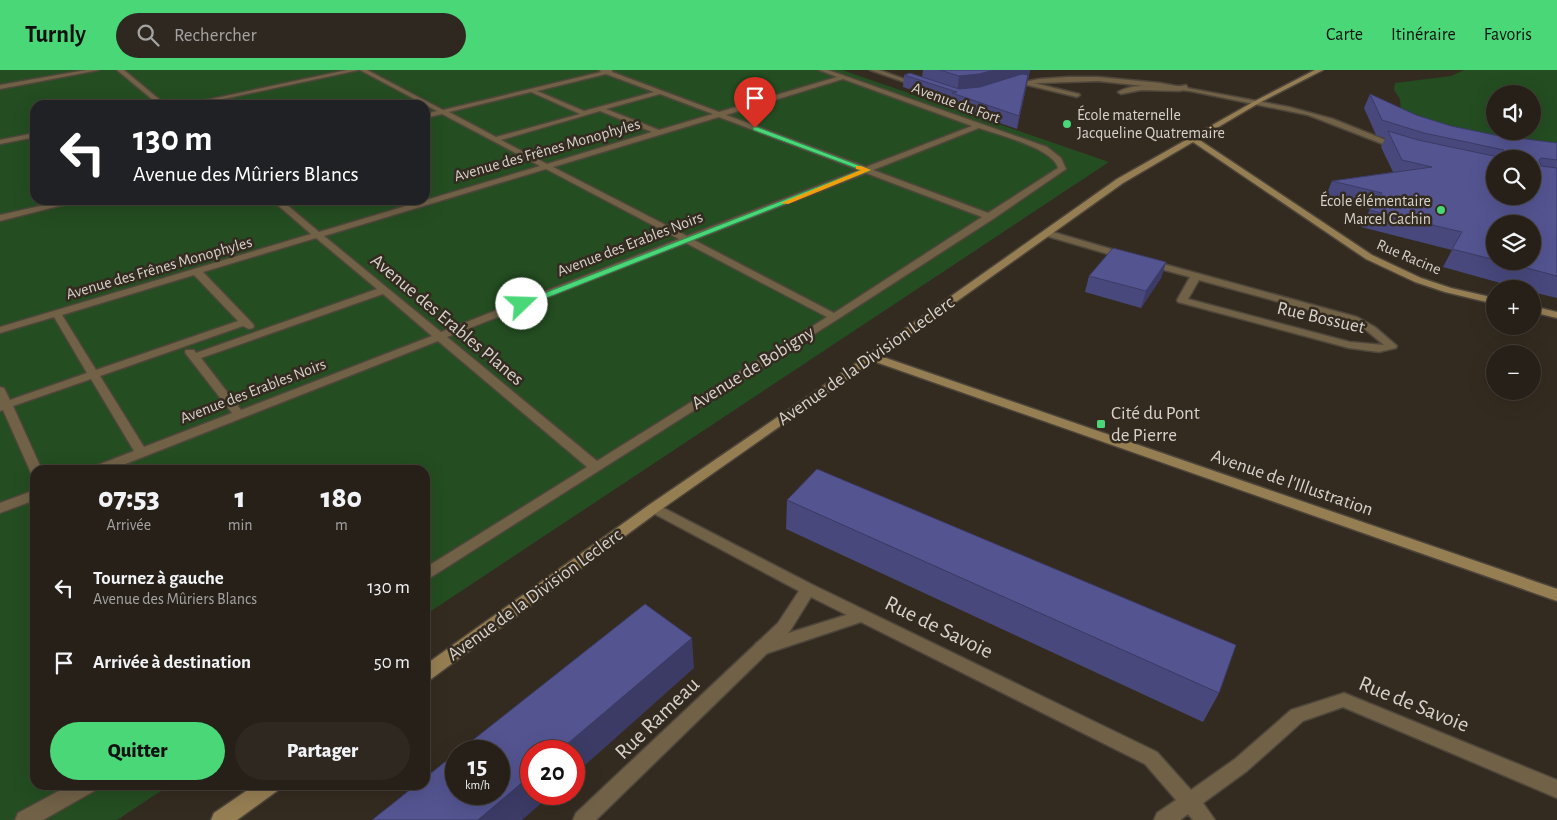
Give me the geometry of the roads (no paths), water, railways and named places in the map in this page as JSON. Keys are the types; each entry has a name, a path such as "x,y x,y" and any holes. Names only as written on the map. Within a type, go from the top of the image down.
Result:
{"main road":[{"name":"Avenue de la Division Leclerc","path":"430,670 654,508 872,357 1120,180 1257,102 1319,70"},
{"name":"Rue Racine","path":"1194,139 1369,257 1418,280 1448,290 1486,298"},
{"path":"1541,311 1557,315"},
{"name":"Avenue de l'Illustration","path":"872,357 1557,595"},
{"path":"221,820 263,790"}],"street":[{"path":"0,87 96,70"},
{"path":"120,70 157,100"},
{"path":"210,100 356,70"},
{"path":"363,70 421,100"},
{"path":"430,115 607,70 718,115 990,217"},
{"name":"Avenue du Fort","path":"822,70 1044,149 1052,154"},
{"path":"873,70 926,87"},
{"path":"1001,88 1049,76 1128,78 1186,87 1305,112 1332,120 1380,141 1405,149"},
{"name":"Avenue des Frênes Monophyles","path":"430,201 844,77"},
{"path":"1021,82 1077,95"},
{"path":"1121,92 1141,88 1180,89 1186,87"},
{"path":"531,90 584,114"},
{"path":"496,139 660,92"},
{"path":"430,105 834,316"},
{"path":"602,109 659,133"},
{"name":"Avenue des Erables Noirs","path":"111,465 978,126"},
{"path":"0,142 30,136"},
{"name":"Avenue de Bobigny","path":"430,572 990,217 1062,169 1062,164 1052,154"},
{"path":"0,218 56,205"},
{"name":"Avenue des Erables Planes","path":"282,205 596,467"},
{"name":"Avenue des Frênes Monophyles","path":"0,330 320,236 417,205"},
{"name":"Rue Bossuet","path":"1046,233 1353,319 1372,329 1392,346 1379,349 1349,345 1182,300 1196,276"},
{"path":"197,272 257,335"},
{"path":"194,357 385,290"},
{"path":"56,314 142,453"},
{"path":"3,406 245,322"},
{"path":"184,343 238,415"},
{"path":"0,390 3,406 33,465"},
{"path":"0,508 30,497"},
{"name":"Rue de Savoie","path":"654,508 808,589 1151,758 1204,820"},
{"name":"Rue Rameau","path":"583,820 784,627 808,589"},
{"name":"Rue Rameau","path":"761,649 862,616"},
{"name":"Rue de Savoie","path":"1164,820 1241,765 1297,715 1344,700 1557,789"},
{"path":"25,820 78,790"}],"place":[{"name":"École maternelle Jacqueline Quatremaire","path":"1067,124"},
{"name":"École élémentaire Marcel Cachin","path":"1441,210"},
{"name":"Cité du Pont de Pierre","path":"1101,424"}]}
